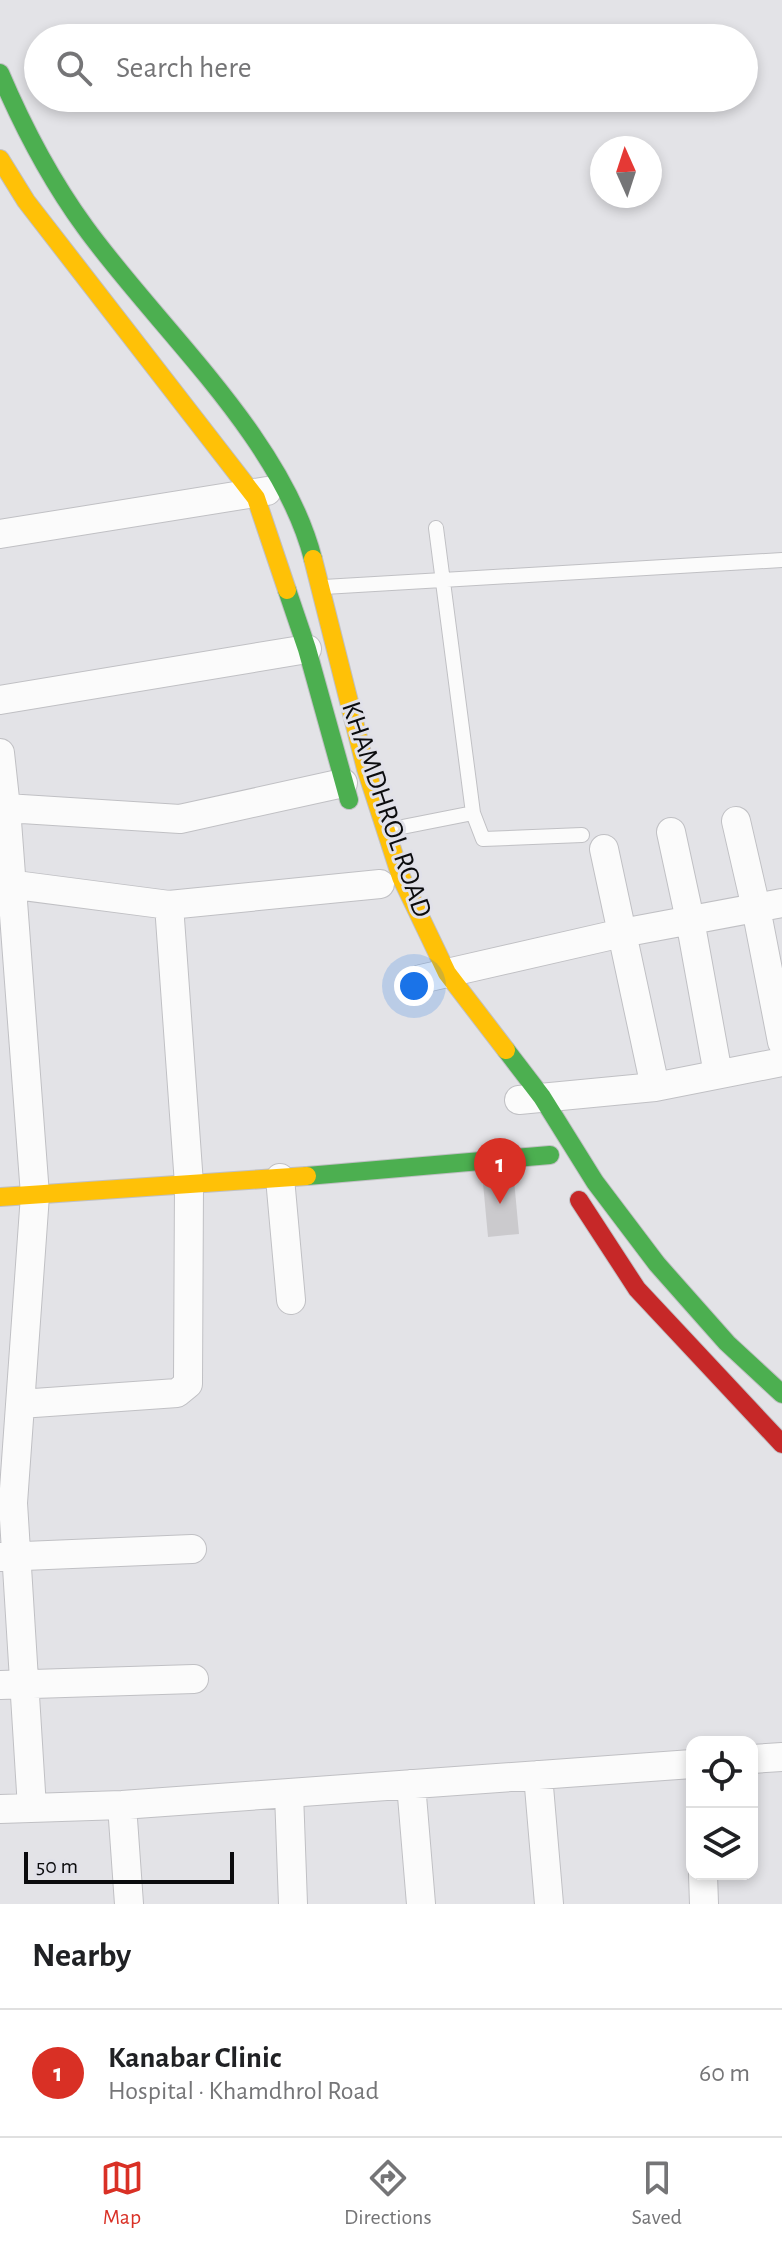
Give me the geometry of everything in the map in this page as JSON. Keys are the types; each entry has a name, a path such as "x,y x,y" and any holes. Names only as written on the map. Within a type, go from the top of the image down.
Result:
{"main road":[{"name":"KHAMDHROL ROAD","path":"1,78 27,135 84,226 251,433 306,532 304,589 307,649 353,812"},
{"name":"KHAMDHROL ROAD","path":"0,159 13,203 253,494 304,589 386,830 428,977 524,1100 595,1182 639,1241 727,1343 782,1394"},
{"path":"0,1197 554,1161 637,1289 782,1444"}],"street":[{"path":"0,534 284,488"},
{"path":"0,700 307,649"},
{"path":"0,753 6,808 5,884 35,1195 14,1400 13,1503 8,1556 12,1684 32,1808"},
{"path":"6,808 180,819 343,783"},
{"path":"736,821 769,905 782,1042"},
{"path":"671,832 718,1074"},
{"path":"593,842 622,933 655,1087"},
{"path":"5,884 169,905 380,884"},
{"path":"14,1400 177,1393 186,1388 189,1380 189,1184 169,905"},
{"path":"428,977 622,933 769,905"},
{"path":"524,1100 655,1087 782,1062"},
{"path":"280,1178 291,1300"},
{"path":"8,1556 192,1549"},
{"path":"12,1684 194,1679"},
{"path":"758,1759 782,1757"},
{"path":"0,1809 122,1805 686,1764"},
{"path":"538,1775 549,1904"},
{"path":"411,1784 421,1904"},
{"path":"289,1793 293,1904"},
{"path":"122,1805 129,1904"},
{"path":"703,1880 704,1904"}],"lane":[{"path":"436,528 473,813 483,839 593,842"},
{"path":"304,589 782,560"},
{"path":"386,830 473,813"}],"building":[{"path":"514,1180 519,1234 488,1237 483,1183"}],"traffic: fast":[{"path":"0,73 38,152 72,209 114,265 215,385 275,470 297,514 313,559"},
{"path":"287,590 307,649 349,800"},
{"path":"506,1050 542,1097 595,1182 657,1264 727,1343 782,1394"},
{"path":"307,1176 550,1155"}],"traffic: slow":[{"path":"0,159 26,201 256,498 287,590"},
{"path":"313,559 366,769 401,877 447,973 506,1050"},
{"path":"0,1197 307,1176"}],"traffic: jam":[{"path":"579,1200 637,1289 782,1444"}],"place":[{"name":"Kanabar Clinic","path":"500,1204"}]}
